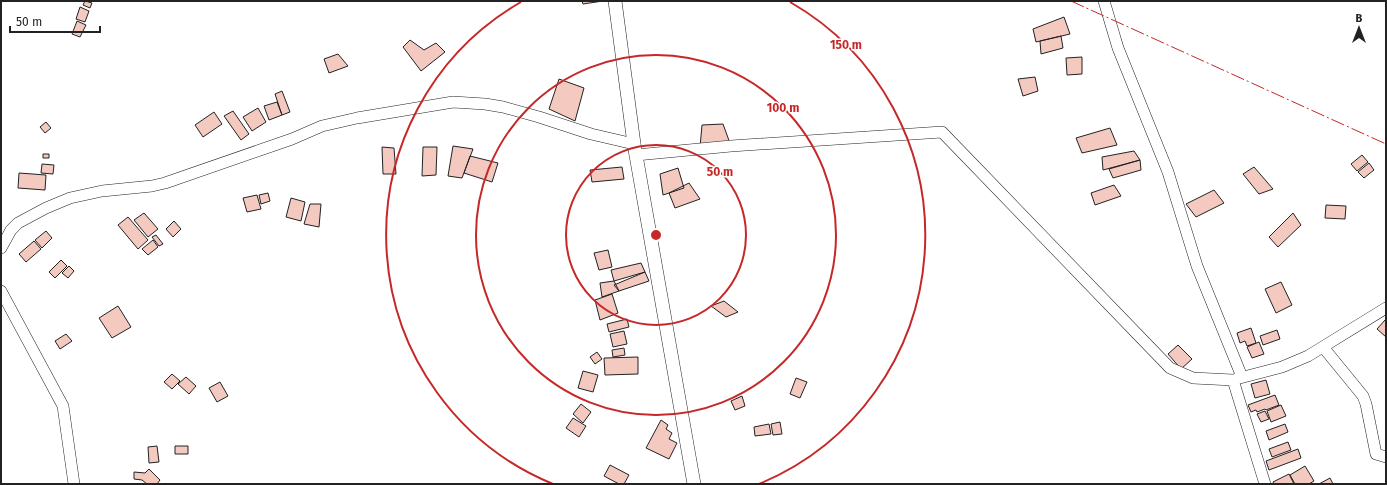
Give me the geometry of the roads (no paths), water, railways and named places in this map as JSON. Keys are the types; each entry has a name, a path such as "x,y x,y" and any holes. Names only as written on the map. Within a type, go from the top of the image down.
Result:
{"street":[{"path":"615,1 635,150 694,484"},
{"path":"1104,1 1118,48 1168,172 1197,266 1238,378 1265,484"},
{"path":"1,248 11,230 18,223 46,208 70,198 102,191 152,186 165,183 292,139 322,126 357,118 437,104 467,102 503,107 538,117 635,150 731,146 942,132 1170,368 1193,378 1238,378 1282,367 1308,356 1386,308"},
{"path":"1,291 63,406 74,484"},
{"path":"1323,347 1363,396 1376,454 1386,457"}]}
